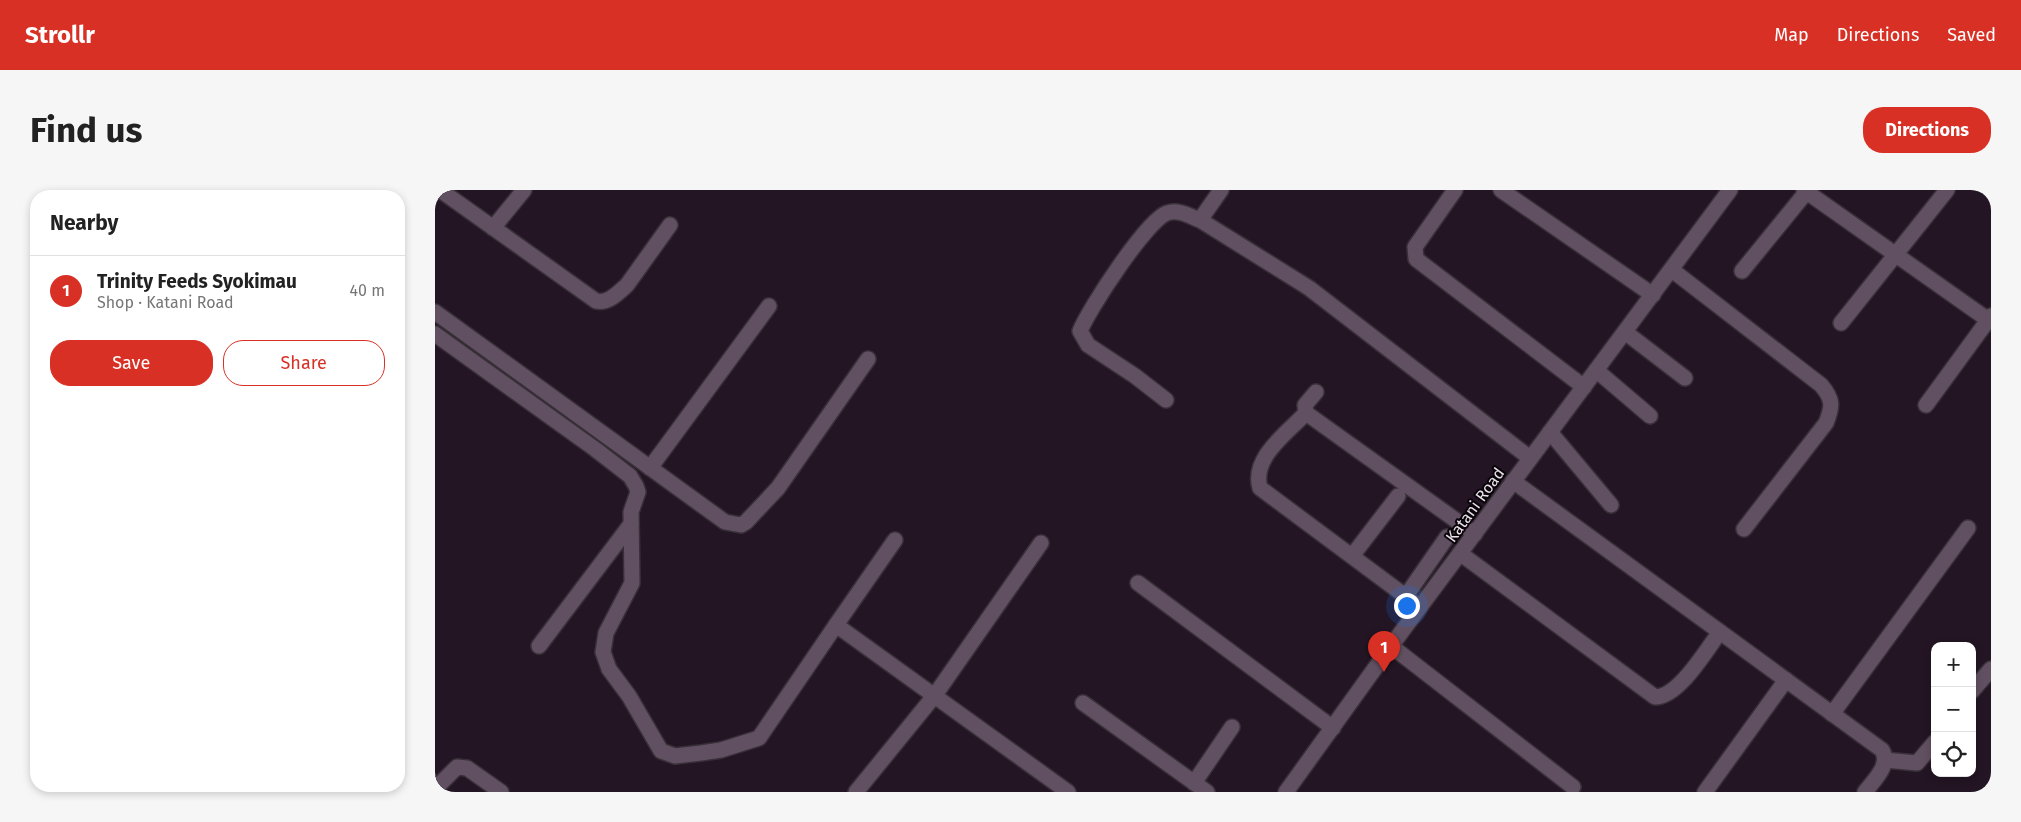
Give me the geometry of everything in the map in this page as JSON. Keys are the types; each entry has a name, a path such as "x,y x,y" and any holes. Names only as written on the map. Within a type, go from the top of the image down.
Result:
{"street":[{"path":"440,190 596,301 601,302 618,293 627,285 670,225"},
{"path":"493,228 524,190"},
{"path":"1200,220 1221,190"},
{"path":"1455,190 1415,246 1416,260 1584,387"},
{"path":"1501,190 1653,295"},
{"name":"Katani Road","path":"1286,792 1391,646 1730,190"},
{"path":"1841,322 1947,190"},
{"path":"1742,271 1806,191 1893,255 1989,318 1926,405"},
{"path":"1166,400 1135,376 1088,345 1080,332 1105,288 1155,221 1167,213 1181,212 1200,220 1309,288 1530,458"},
{"path":"1672,270 1821,386 1829,394 1832,403 1826,423 1744,529"},
{"path":"650,468 769,306"},
{"path":"435,312 725,522 741,525 778,488 868,359"},
{"path":"1625,332 1685,378"},
{"path":"435,334 630,476 638,492 631,512 632,583 624,602 606,633 603,652 609,669 629,696 655,742 661,751 668,755 721,750 759,738 895,540"},
{"path":"1596,370 1650,416"},
{"path":"1317,392 1305,405 1305,413 1265,457 1259,467 1257,478 1260,488 1421,607"},
{"path":"1305,413 1475,534"},
{"path":"1550,432 1611,505"},
{"path":"1513,481 1882,750 1885,766 1865,792"},
{"path":"1352,556 1398,496"},
{"path":"539,646 631,524"},
{"path":"1832,714 1968,528"},
{"path":"1406,596 1447,537"},
{"path":"856,792 935,695 1041,543"},
{"path":"1461,554 1655,697 1662,697 1670,693 1681,683 1720,632"},
{"path":"1138,582 1333,728"},
{"path":"836,625 1068,792"},
{"path":"1391,646 1573,787"},
{"path":"1975,687 1991,669"},
{"path":"1705,792 1786,680"},
{"path":"1083,703 1207,792"},
{"path":"1194,782 1232,727"},
{"path":"1885,760 1917,763 1931,747"},
{"path":"435,789 457,767 467,768 501,792"}],"place":[{"name":"Trinity Feeds Syokimau","path":"1384,672"}]}
